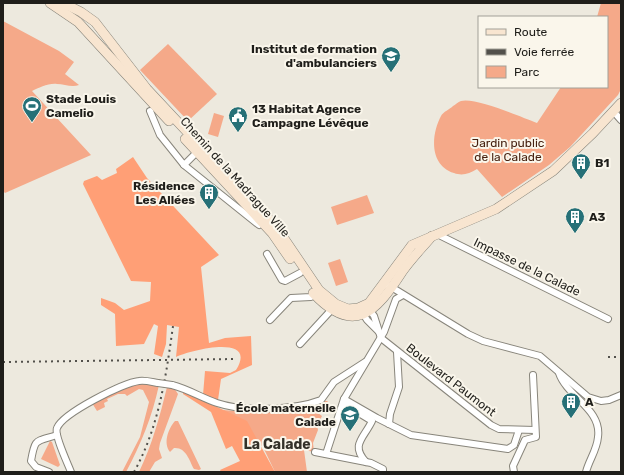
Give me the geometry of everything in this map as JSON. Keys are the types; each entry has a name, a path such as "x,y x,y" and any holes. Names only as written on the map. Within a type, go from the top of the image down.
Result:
{"street":[{"name":"Chemin de la Madrague Ville","path":"50,3 78,22 249,208 269,225 300,273 316,292 344,314 366,311"},
{"name":"Chemin de la Madrague Ville","path":"63,3 81,12 101,29 147,88 221,168 269,225 316,292"},
{"path":"91,37 92,27 101,29"},
{"path":"366,311 434,235 475,220 496,209 553,171 614,112 621,102"},
{"path":"150,111 160,135 184,165 261,226 269,225"},
{"path":"614,112 621,120"},
{"path":"184,165 197,152 203,154 211,162 221,168 225,176 235,188 235,192 226,198"},
{"name":"Impasse de la Calade","path":"434,235 608,319"},
{"path":"267,254 282,280 285,281 300,273"},
{"path":"389,286 468,334 483,341 540,356 584,394 595,399 609,400 621,395"},
{"path":"270,320 291,298 311,296 316,292"},
{"path":"326,454 344,402 380,335 396,300 403,295"},
{"path":"300,344 334,307"},
{"name":"Boulevard Paumont","path":"366,311 380,335 397,352 495,428 535,430"},
{"path":"388,424 399,387 397,352"},
{"path":"71,472 57,435 57,427 100,396 136,382 145,381 172,385 185,389 218,404 255,410 321,400 334,382 365,362"},
{"path":"559,372 567,387 592,414 598,426 599,431 596,449 586,472"},
{"path":"514,472 513,466 519,450 525,440 536,437 532,375"},
{"path":"344,402 411,435 508,449 514,445 519,430"},
{"path":"344,402 372,421 358,447 358,453 366,462"},
{"path":"49,472 36,467 31,462 34,444 37,441 57,435"},
{"path":"316,452 366,462 383,469 383,472"}],"green space":[{"name":"Jardin public de la Calade","path":"601,3 621,3 621,89 618,95 570,147 549,165 502,197 477,169 468,173 460,174 446,169 440,163 434,149 435,132 443,113 460,101 477,102 510,112 537,123 560,88 608,88 608,16 597,16"},
{"name":"Stade Louis Camelio","path":"3,21 59,51 74,62 65,74 79,85 50,84 32,91 91,155 5,193 3,191"},
{"path":"168,44 217,94 188,121 140,70"},
{"path":"214,113 224,116 218,137 208,134"},
{"path":"367,195 374,213 337,225 331,207"},
{"path":"340,259 348,282 336,286 328,263"},
{"path":"144,382 159,385 146,430 126,472 122,472 140,437 149,402 143,390 139,389 127,396 125,394 118,394 107,399 108,401 104,403 105,407 97,411 92,403 124,388"},
{"path":"167,387 174,388 178,394 160,443 159,449 162,458 155,462 149,472 139,472 148,451 162,409"},
{"path":"325,401 328,401 318,413 322,416 319,422 316,422 318,430 313,443 314,452 304,450 307,472 275,472 263,447 223,410 246,412 291,411 317,406"},
{"path":"175,421 178,421 201,469 194,469 187,455 178,448 174,448 170,452 167,444 167,436"},
{"path":"50,441 52,442 60,465 58,467 41,459"}],"shaded area":[{"path":"133,157 147,178 219,255 201,267 209,343 225,338 251,336 252,365 221,379 218,400 203,395 205,371 230,373 236,370 241,359 238,351 231,348 207,348 176,357 179,327 167,325 166,344 162,357 154,354 158,326 154,324 144,344 116,346 115,314 101,305 101,298 115,303 124,310 150,301 151,282 131,281 83,184 84,181 97,176 102,180 117,173 116,169"},
{"path":"183,391 247,421 275,472 221,472 220,470 240,461 232,446 226,449 211,412 183,394"}],"railway":[{"path":"134,472 150,437 160,401 173,326"},
{"path":"608,357 621,357"},
{"path":"3,362 235,359"}],"place":[{"name":"Institut de formation d'ambulanciers","path":"391,73"},
{"name":"Stade Louis Camelio","path":"32,123"},
{"name":"13 Habitat Agence Campagne Lévêque","path":"238,133"},
{"name":"B1","path":"581,180"},
{"name":"Résidence Les Allées","path":"209,210"},
{"name":"A3","path":"575,234"},
{"name":"A","path":"571,419"},
{"name":"École maternelle Calade","path":"350,432"}],"district":[{"name":"La Calade","path":"277,444"}]}
